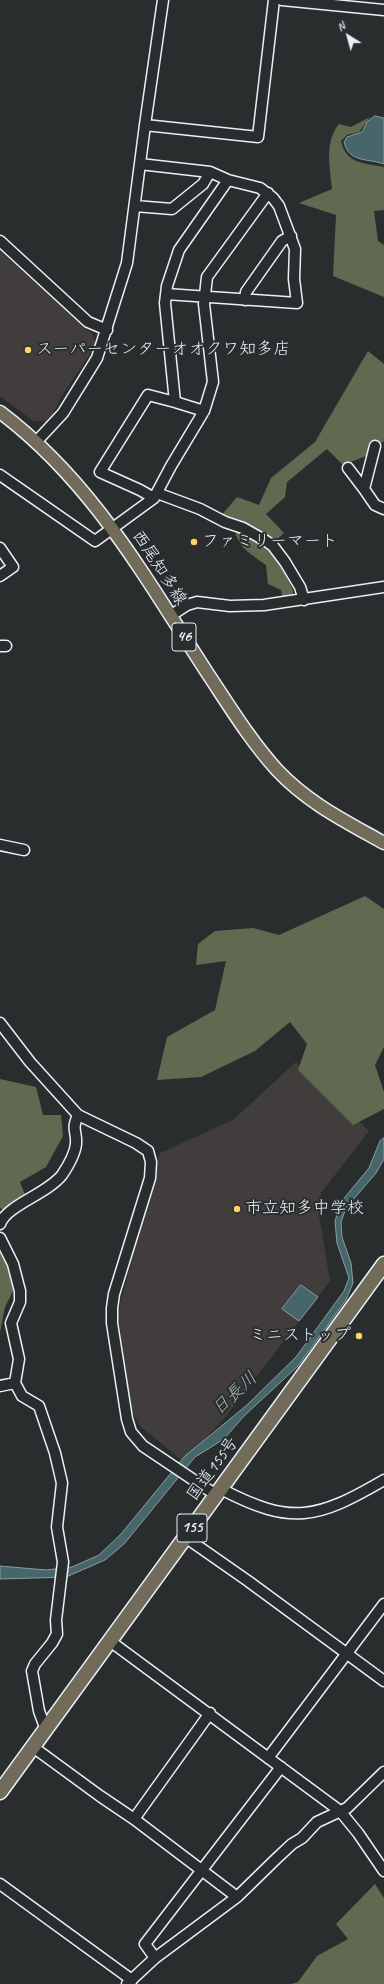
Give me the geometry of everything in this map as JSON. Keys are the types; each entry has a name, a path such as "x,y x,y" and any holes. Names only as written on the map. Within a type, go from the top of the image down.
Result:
{"highway":[{"name":"国道155号","path":"0,1792 384,1264"}],"main road":[{"name":"西尾知多線","path":"1,415 36,442 90,498 113,528 247,734 278,770 319,807 384,843"}],"street":[{"path":"36,442 63,413 97,358 127,263 144,125 163,0"},
{"path":"144,125 258,137 274,0"},
{"path":"282,0 384,10"},
{"path":"140,164 210,172 228,180 260,188 268,193 279,206 295,250 294,279 296,303 166,294"},
{"path":"135,206 172,209 203,184 210,172"},
{"path":"175,402 165,303 167,286 179,250 228,180"},
{"path":"0,475 94,541 155,496 204,411 213,382 204,296 207,277 268,193"},
{"path":"245,300 246,292 282,241 291,236"},
{"path":"0,241 88,322 106,330"},
{"path":"204,411 148,395 100,472 155,496 200,509 225,522 243,528 266,541 285,562 300,588 304,600"},
{"path":"364,489 375,446"},
{"path":"348,468 375,505 384,510"},
{"path":"0,548 13,566 0,576"},
{"path":"170,616 187,605 197,602 218,605 246,606 304,600 384,587"},
{"path":"0,845 24,850"},
{"path":"0,1023 30,1062 78,1115 144,1148 151,1157 152,1169 150,1178 114,1294 112,1308 112,1323 123,1402 131,1432 143,1446 186,1475 219,1492 274,1512 293,1514 329,1509 352,1499 384,1480"},
{"path":"0,1224 9,1212 44,1191 62,1174 74,1152 76,1143 73,1128 78,1115"},
{"path":"0,1238 12,1264 20,1291 20,1302 11,1323 19,1359 15,1383 22,1396 39,1406 61,1471 62,1483 57,1527 64,1562 56,1620 57,1634 52,1643 40,1656 32,1671 39,1711 46,1730"},
{"path":"0,1386 15,1383"},
{"path":"185,1537 248,1580 384,1681"},
{"path":"268,1758 384,1604"},
{"path":"110,1641 210,1713 340,1811 358,1833 384,1871"},
{"path":"134,1819 210,1713"},
{"path":"33,1747 102,1798 134,1819 237,1897"},
{"path":"154,1958 145,1944 281,1767"},
{"path":"0,1884 130,1982 154,1958 237,1897 292,1844 302,1838 317,1822 347,1808 384,1772"}],"shaded area":[{"name":"スーパーセンターオオクワ知多店","path":"0,251 93,335 96,345 61,397 49,422 33,421 0,396"},
{"path":"296,1062 369,1131 321,1193 319,1215 330,1281 227,1415 184,1462 140,1426 130,1409 118,1312 160,1153 233,1120"}],"green space":[{"path":"370,117 359,132 347,135 341,141 343,149 352,158 363,163 384,167 384,210 374,211 378,241 384,245 384,297 333,276 336,215 299,203 332,189 329,155 331,139 339,124 351,127"},
{"path":"368,351 384,364 384,441 366,456 343,465 327,449 287,482 285,497 266,514 284,533 273,543 255,533 252,540 276,555 293,590 293,597 283,599 281,590 268,584 266,565 248,552 240,543 237,538 234,523 220,517 237,497 259,505 271,478 315,442"},
{"path":"365,896 384,909 384,1047 375,1065 384,1092 384,1109 353,1125 298,1070 307,1044 290,1022 255,1051 201,1077 157,1080 167,1037 215,1010 226,961 196,965 198,944 215,931 253,928 279,935"},
{"path":"0,1079 36,1087 43,1115 61,1115 63,1136 46,1167 20,1182 26,1197 5,1211 0,1208"},
{"path":"0,1235 15,1287 5,1307 0,1332"},
{"path":"375,1884 384,1898 384,1984 291,1984 298,1982 317,1956 348,1939 336,1924"}],"water":[{"path":"375,116 384,118 384,164 354,157 346,149 344,142 347,137 362,132 367,122"},
{"path":"384,1138 384,1159 376,1173 346,1208 341,1222 342,1237 351,1263 353,1283 346,1300 298,1366 244,1416 224,1439 195,1457 124,1544 105,1560 66,1577 0,1579 0,1566 46,1570 72,1567 99,1555 121,1534 185,1456 247,1405 296,1357 344,1291 349,1278 337,1243 335,1221 341,1202 369,1168 380,1141"},
{"path":"301,1285 318,1297 299,1321 282,1309"}],"place":[{"name":"スーパーセンターオオクワ知多店","path":"28,350"},
{"name":"ファミリーマート","path":"194,542"},
{"name":"市立知多中学校","path":"237,1209"},
{"name":"ミニストップ","path":"359,1336"}],"water label":[{"name":"日長川","path":"235,1394"}]}
